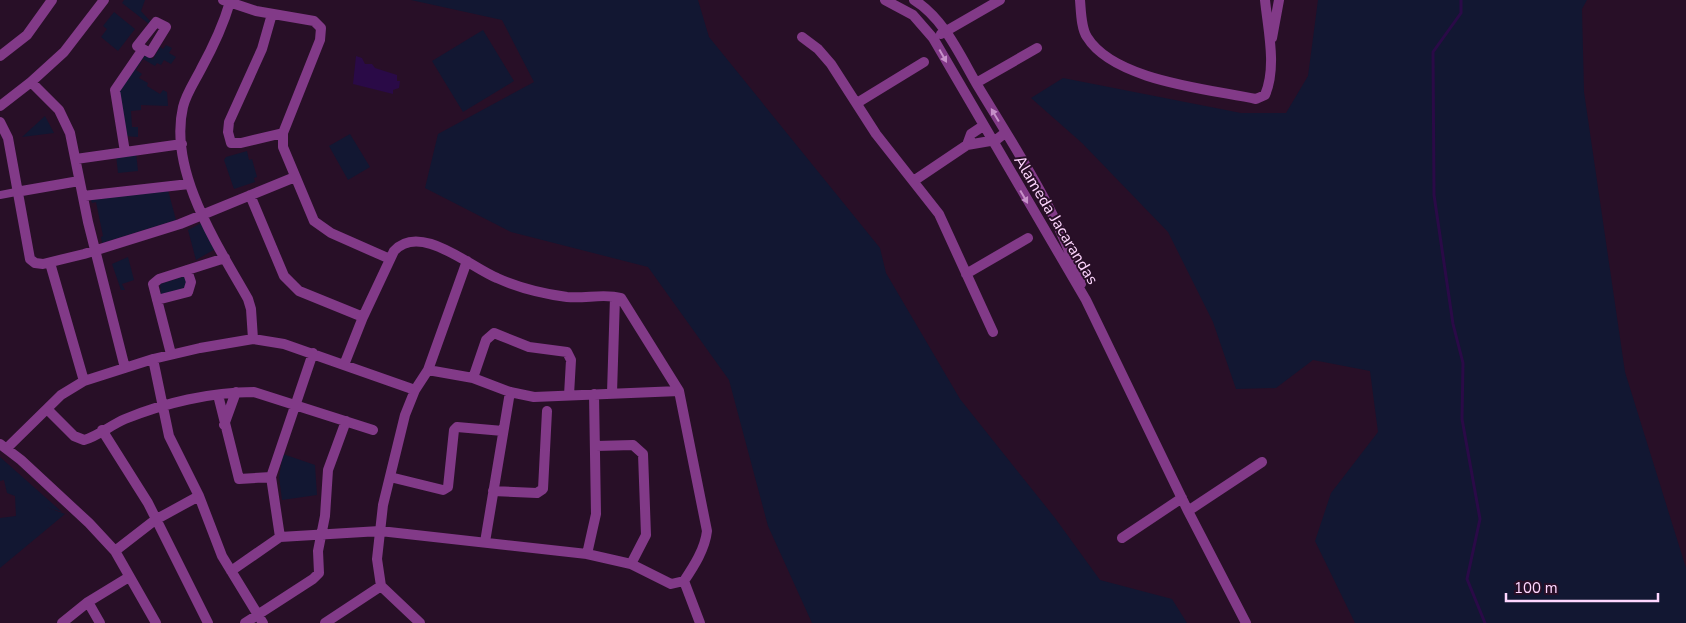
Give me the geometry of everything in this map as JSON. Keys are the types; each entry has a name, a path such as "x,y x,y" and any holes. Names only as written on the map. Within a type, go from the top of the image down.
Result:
{"street":[{"path":"0,56 26,35 52,0"},
{"path":"1,102 31,82 64,52 104,0"},
{"name":"Alameda Jacarandas","path":"885,0 913,15 933,38 1086,300"},
{"name":"Alameda Jacarandas","path":"914,0 929,9 945,32 1006,133 1057,222 1075,265 1086,300"},
{"path":"933,38 1000,0"},
{"path":"1080,0 1086,36 1108,57 1141,76 1256,99 1265,95 1269,86 1270,51 1265,0"},
{"path":"1270,51 1279,0"},
{"path":"253,339 250,304 202,215 189,184 182,144 183,106 223,27 226,1 272,14 314,21 321,28 322,33 283,133 283,148 308,211 321,228 390,258"},
{"path":"272,14 262,49 230,122 228,132 231,143 241,143 283,133"},
{"path":"802,37 818,49 831,64 876,134 915,180 940,214 993,332"},
{"path":"976,83 1037,48"},
{"path":"125,152 115,90 143,49"},
{"path":"857,103 924,62"},
{"path":"31,82 66,120 124,368"},
{"path":"0,122 8,138 16,192 30,259 36,263 50,263 180,224 295,177"},
{"path":"967,145 972,134 983,126"},
{"path":"915,180 967,145 992,141 1006,133"},
{"path":"76,159 182,144"},
{"path":"0,195 79,181"},
{"path":"83,196 189,184"},
{"path":"250,196 284,276 290,285 299,291 363,317"},
{"path":"966,274 1028,238"},
{"path":"231,571 280,536 380,531 587,554 631,564 671,584 684,581 703,547 707,531 679,390 621,298 567,297 546,293 499,279 476,268 458,254 416,240 400,244 390,258 363,317 344,365"},
{"path":"171,354 153,286 155,282 225,258"},
{"path":"420,623 381,586 377,559 383,505 405,415 415,390 428,370 467,261"},
{"path":"50,263 84,381"},
{"path":"157,300 188,292 192,282 187,270"},
{"path":"612,393 615,297"},
{"path":"1086,300 1188,511 1246,623"},
{"path":"473,378 486,340 494,333 538,349 567,352 571,360 569,395"},
{"path":"155,623 115,551 89,522 3,446 72,387 84,381 171,354 253,339 284,344 415,390"},
{"path":"280,536 271,477 313,354"},
{"path":"153,359 169,436 199,496 222,556 261,619"},
{"path":"428,370 473,378 510,392 534,397 679,390"},
{"path":"47,409 79,440 90,439 102,430 162,406 236,392 254,392 373,430"},
{"path":"224,426 236,392"},
{"path":"485,542 510,392"},
{"path":"587,554 596,514 594,394"},
{"path":"218,395 224,426 239,479 271,477"},
{"path":"493,491 538,493 543,489 547,411"},
{"path":"245,623 261,619 316,576 320,569 318,550 325,516 328,470 346,421"},
{"path":"390,477 443,490 448,487 454,430 457,427 503,432"},
{"path":"102,430 138,485 208,623"},
{"path":"596,446 632,445 643,454 646,536 631,564"},
{"path":"1188,511 1262,462"},
{"path":"115,551 155,520 199,496"},
{"path":"1122,538 1182,498"},
{"path":"62,623 88,602 129,577"},
{"path":"684,581 700,623"},
{"path":"325,623 381,586"},
{"path":"88,602 100,623"}],"shaded area":[{"path":"124,0 145,0 141,11 150,21 149,24 122,3"},
{"path":"411,0 698,0 709,37 880,248 886,273 960,399 1055,518 1100,580 1172,599 1187,623 812,623 768,526 729,380 648,267 511,232 425,188 438,134 534,82 502,20"},
{"path":"1318,0 1587,0 1582,9 1584,92 1625,372 1686,568 1686,623 1355,623 1315,541 1331,493 1378,432 1370,371 1313,360 1276,388 1236,389 1213,322 1168,232 1082,143 1031,98 1063,78 1241,113 1286,113 1308,76"},
{"path":"114,12 135,29 118,51 101,37 107,29 103,26"},
{"path":"483,30 514,81 463,112 432,61"},
{"path":"166,45 172,48 169,53 176,57 171,64 164,60 161,65 157,63 155,66 143,59 136,70 142,74 139,78 148,83 147,86 160,94 163,90 167,92 168,106 141,105 141,110 131,111 132,127 138,127 138,137 124,136 118,93 145,55 153,59 160,47 163,49"},
{"path":"356,56 362,58 365,64 372,64 375,68 397,75 397,81 400,81 399,88 393,90 393,94 353,84"},
{"path":"45,116 54,133 22,137"},
{"path":"350,134 370,167 348,180 329,146"},
{"path":"247,151 249,160 252,159 257,177 254,178 255,182 234,189 224,160 226,157"},
{"path":"136,152 138,171 118,173 116,155"},
{"path":"168,190 176,220 102,243 101,237 103,236 96,202 92,203 91,200"},
{"path":"203,222 217,248 196,260 188,230"},
{"path":"128,257 134,280 122,284 125,290 121,290 112,264"},
{"path":"186,276 187,287 161,295 160,284"},
{"path":"283,454 315,465 317,495 282,500 279,477"},
{"path":"0,457 62,512 46,507 65,514 0,568 0,518 16,516 15,496 7,493 4,480 0,481"}],"waterway":[{"path":"1461,0 1461,13 1433,52 1434,195 1453,324 1463,363 1462,419 1480,519 1467,579 1485,623"}]}
